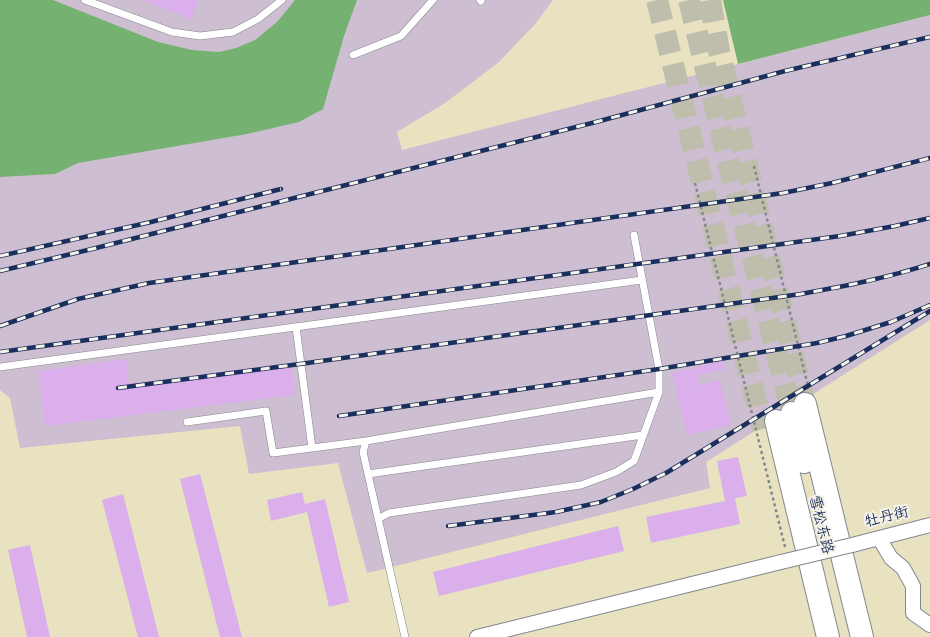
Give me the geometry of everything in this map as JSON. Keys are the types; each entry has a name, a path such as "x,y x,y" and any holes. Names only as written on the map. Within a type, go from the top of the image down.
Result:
{"main road":[{"path":"784,417 815,637"},
{"path":"784,417 862,637"},
{"name":"雪松东路","path":"784,417 828,637"},
{"name":"雪松东路","path":"784,417 849,637"}],"street":[{"name":"牡丹街","path":"477,637 784,557 852,545 930,525"},
{"path":"879,538 891,558 903,568 913,586 913,613 930,624"}],"lane":[{"path":"90,1 172,32 200,36 233,32 258,19 282,0"},
{"path":"354,55 401,36 433,0"},
{"path":"378,519 389,513 581,485 616,472 634,461 659,392 659,368 634,235"},
{"path":"0,367 642,280"},
{"path":"296,327 312,448"},
{"path":"187,422 266,411 273,453 366,441 659,392"},
{"path":"368,474 643,435"},
{"path":"366,441 363,452 405,637"}],"path":[{"path":"695,183 784,557"}],"shaded area":[{"path":"0,0 553,0 536,23 499,62 445,103 397,132 402,150 930,15 930,320 706,462 710,488 367,573 338,463 249,474 240,426 20,448 10,398 0,390"}],"green space":[{"path":"0,0 53,0 158,42 192,50 219,52 236,48 255,40 277,22 295,0 357,0 344,36 323,109 299,122 247,134 78,163 55,174 0,177"},
{"path":"723,0 930,0 930,15 738,64"}],"building":[{"path":"143,0 199,0 191,19"},
{"path":"126,359 129,384 290,363 295,395 45,426 38,371"},
{"path":"723,361 725,369 697,375 699,385 720,380 731,425 687,435 672,373"},
{"path":"738,457 747,496 735,498 740,524 651,543 646,517 725,501 717,461"},
{"path":"200,474 242,637 220,637 180,479"},
{"path":"302,492 305,504 325,499 349,602 329,607 307,512 271,521 267,500"},
{"path":"123,494 159,637 138,637 102,500"},
{"path":"618,526 624,551 439,596 433,572"},
{"path":"30,545 50,637 27,637 8,550"}],"tunnel":[{"path":"657,0 763,429"},
{"path":"689,0 792,413"},
{"path":"710,0 719,51 805,404"}],"railway":[{"path":"0,271 596,122 785,71 930,37"},
{"path":"0,326 78,299 149,283 783,193 832,183 930,158"},
{"path":"0,256 151,222 281,189"},
{"path":"0,352 840,236 930,218"},
{"path":"118,388 801,294 882,278 930,264"},
{"path":"339,416 659,369 817,343 891,322 930,305"},
{"path":"448,526 556,512 601,502 633,489 666,473 930,311"}]}
